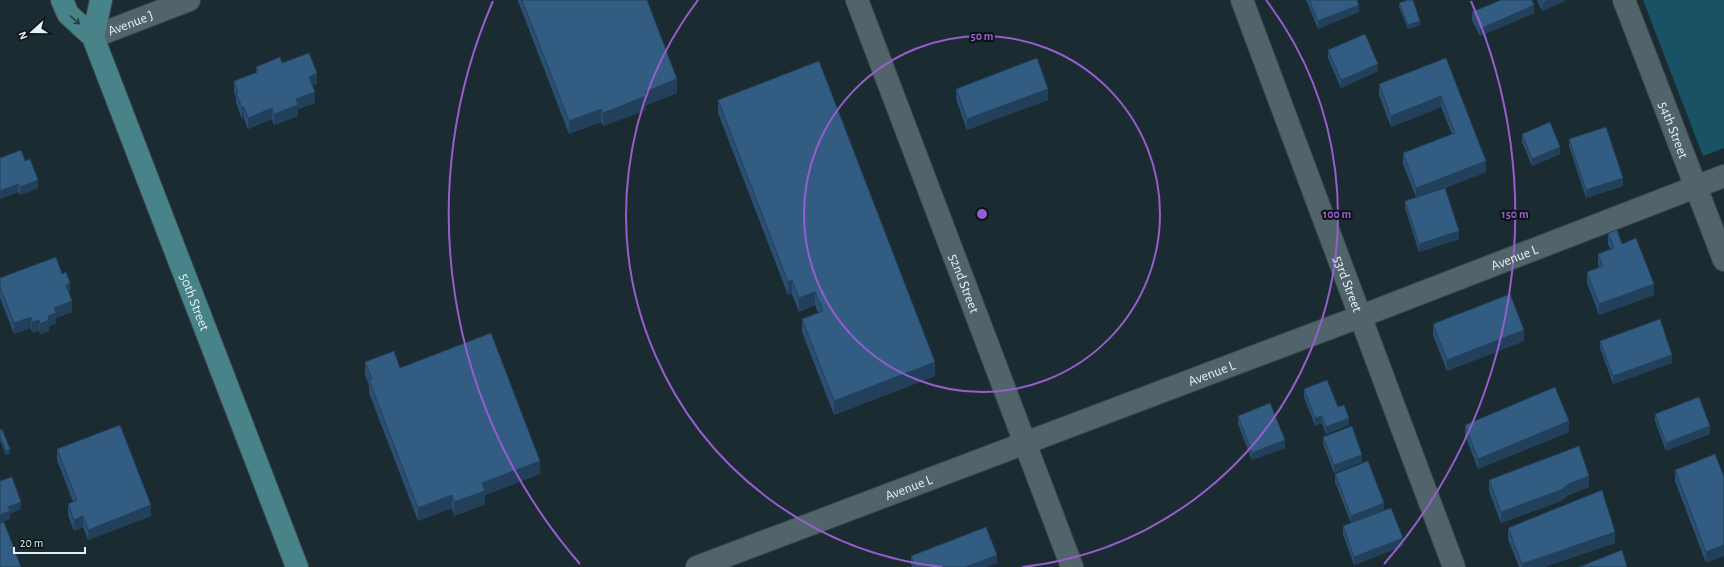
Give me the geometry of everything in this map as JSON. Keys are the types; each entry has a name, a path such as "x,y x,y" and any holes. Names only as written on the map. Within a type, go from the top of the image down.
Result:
{"main road":[{"name":"50th Street","path":"62,0 68,14 93,37 297,567"},
{"path":"93,37 101,0"}],"street":[{"name":"Avenue J","path":"93,37 189,0"},
{"name":"52nd Street","path":"857,0 1072,567"},
{"name":"53rd Street","path":"1242,0 1359,317 1454,567"},
{"name":"54th Street","path":"1624,0 1724,260"},
{"name":"Avenue L","path":"697,567 1359,317 1724,176"}],"shaded area":[{"path":"1643,0 1724,0 1724,148 1703,156"}],"building":[{"path":"522,0 647,0 677,79 645,92 646,96 603,113 601,109 569,121"},
{"path":"1309,0 1357,0 1359,5 1318,21"},
{"path":"1413,0 1420,21 1408,25 1399,3"},
{"path":"1501,0 1532,0 1534,5 1480,29 1472,12"},
{"path":"1540,0 1549,0 1542,3"},
{"path":"1365,34 1378,64 1341,80 1328,50"},
{"path":"309,53 317,73 309,77 315,92 296,99 298,105 274,114 272,108 248,118 244,107 242,108 236,92 238,92 234,81 258,72 256,67 280,57 282,63"},
{"path":"1037,58 1048,89 967,119 956,89"},
{"path":"1446,58 1486,161 1416,188 1403,153 1455,133 1441,96 1391,116 1379,84"},
{"path":"819,61 935,362 834,401 802,319 823,311 815,292 799,298 792,280 788,282 718,100"},
{"path":"1550,122 1560,147 1532,159 1522,134"},
{"path":"1606,127 1623,178 1586,190 1569,139"},
{"path":"21,150 25,161 30,159 38,180 20,187 18,184 0,191 0,158"},
{"path":"1445,188 1459,231 1419,244 1405,201"},
{"path":"1617,230 1622,244 1636,238 1654,284 1599,304 1587,272 1603,266 1598,254 1614,248 1608,233"},
{"path":"56,257 62,274 66,272 70,283 66,285 72,301 54,308 56,313 48,316 49,320 40,324 39,320 32,322 31,317 14,323 0,287 0,278"},
{"path":"1510,294 1524,330 1447,360 1433,324"},
{"path":"1660,319 1672,355 1613,376 1600,341"},
{"path":"491,333 540,461 482,483 485,491 454,502 452,495 418,508 369,380 372,379 365,362 394,351 400,368"},
{"path":"1327,380 1338,407 1344,405 1349,418 1326,427 1322,416 1315,418 1304,389"},
{"path":"1555,387 1569,421 1478,459 1465,425"},
{"path":"1699,397 1710,426 1666,443 1655,414"},
{"path":"1270,403 1285,440 1252,453 1238,416"},
{"path":"120,425 151,505 88,530 83,516 74,520 68,504 77,500 57,449"},
{"path":"1352,426 1362,455 1334,465 1323,437"},
{"path":"2,429 10,449 6,451 0,436 0,430"},
{"path":"1579,446 1589,476 1569,484 1561,490 1501,512 1489,480"},
{"path":"1715,454 1724,477 1724,545 1706,552 1675,470"},
{"path":"1368,461 1384,503 1351,516 1335,474"},
{"path":"12,477 21,502 8,507 10,511 0,515 0,481"},
{"path":"1602,490 1615,532 1522,564 1508,528"},
{"path":"1391,508 1403,538 1354,557 1343,526"},
{"path":"4,522 21,567 0,567 0,523"},
{"path":"986,527 997,555 966,567 915,567 911,556"},
{"path":"1622,550 1627,567 1579,567"}]}
